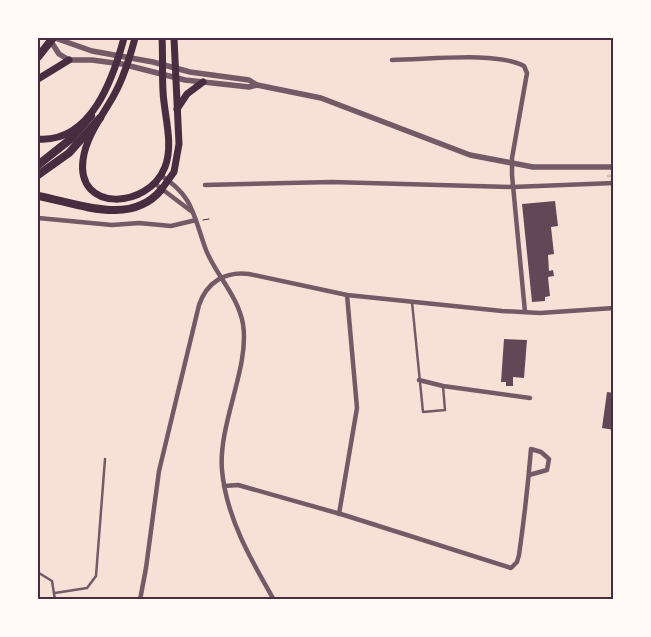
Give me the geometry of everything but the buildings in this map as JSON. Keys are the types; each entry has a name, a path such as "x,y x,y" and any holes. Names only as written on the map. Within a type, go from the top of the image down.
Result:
{"highway":[{"path":"38,57 53,38"},
{"path":"38,165 72,138 91,116"},
{"path":"38,175 68,153 100,118"},
{"path":"38,196 113,210 142,204 161,190"}],"main road":[{"path":"38,139 57,137 91,116 110,81 124,38"},
{"path":"135,38 120,84 100,118 83,160 84,175 91,187 103,196 121,201 139,195 154,183 165,166 168,150 162,38"},
{"path":"161,190 174,172 178,153 174,38"},
{"path":"38,79 69,60"},
{"path":"177,110 187,94 203,82"}],"street":[{"path":"53,38 92,51 163,64 174,68 249,80 257,85 321,98 470,155 513,165 576,168 614,167"},
{"path":"53,38 59,54 69,60 99,61 203,82 249,87 257,85"},
{"path":"392,60 488,58 516,62 524,66 527,73 513,165 512,188 525,312"},
{"path":"160,175 169,180 190,202 191,211 207,252 239,310 244,337 223,446 224,486 244,544 274,600"},
{"path":"206,185 332,182 512,188 614,183"},
{"path":"154,183 191,211"},
{"path":"38,218 112,225 147,223 172,226 196,220"},
{"path":"140,600 159,471 199,305 207,288 222,278 236,273 249,274 347,295 525,312 614,308"},
{"path":"339,514 357,408 347,295"},
{"path":"420,380 442,386 530,398"},
{"path":"224,486 238,485 339,514 504,566 513,567 519,555 531,450 541,452 549,459 547,470 529,475"}],"lane":[{"path":"412,302 423,412 445,410 442,386"},
{"path":"55,593 87,588 96,576 105,459"},
{"path":"39,572 52,581 55,600"}],"waterway":[{"path":"608,176 614,176"}]}
